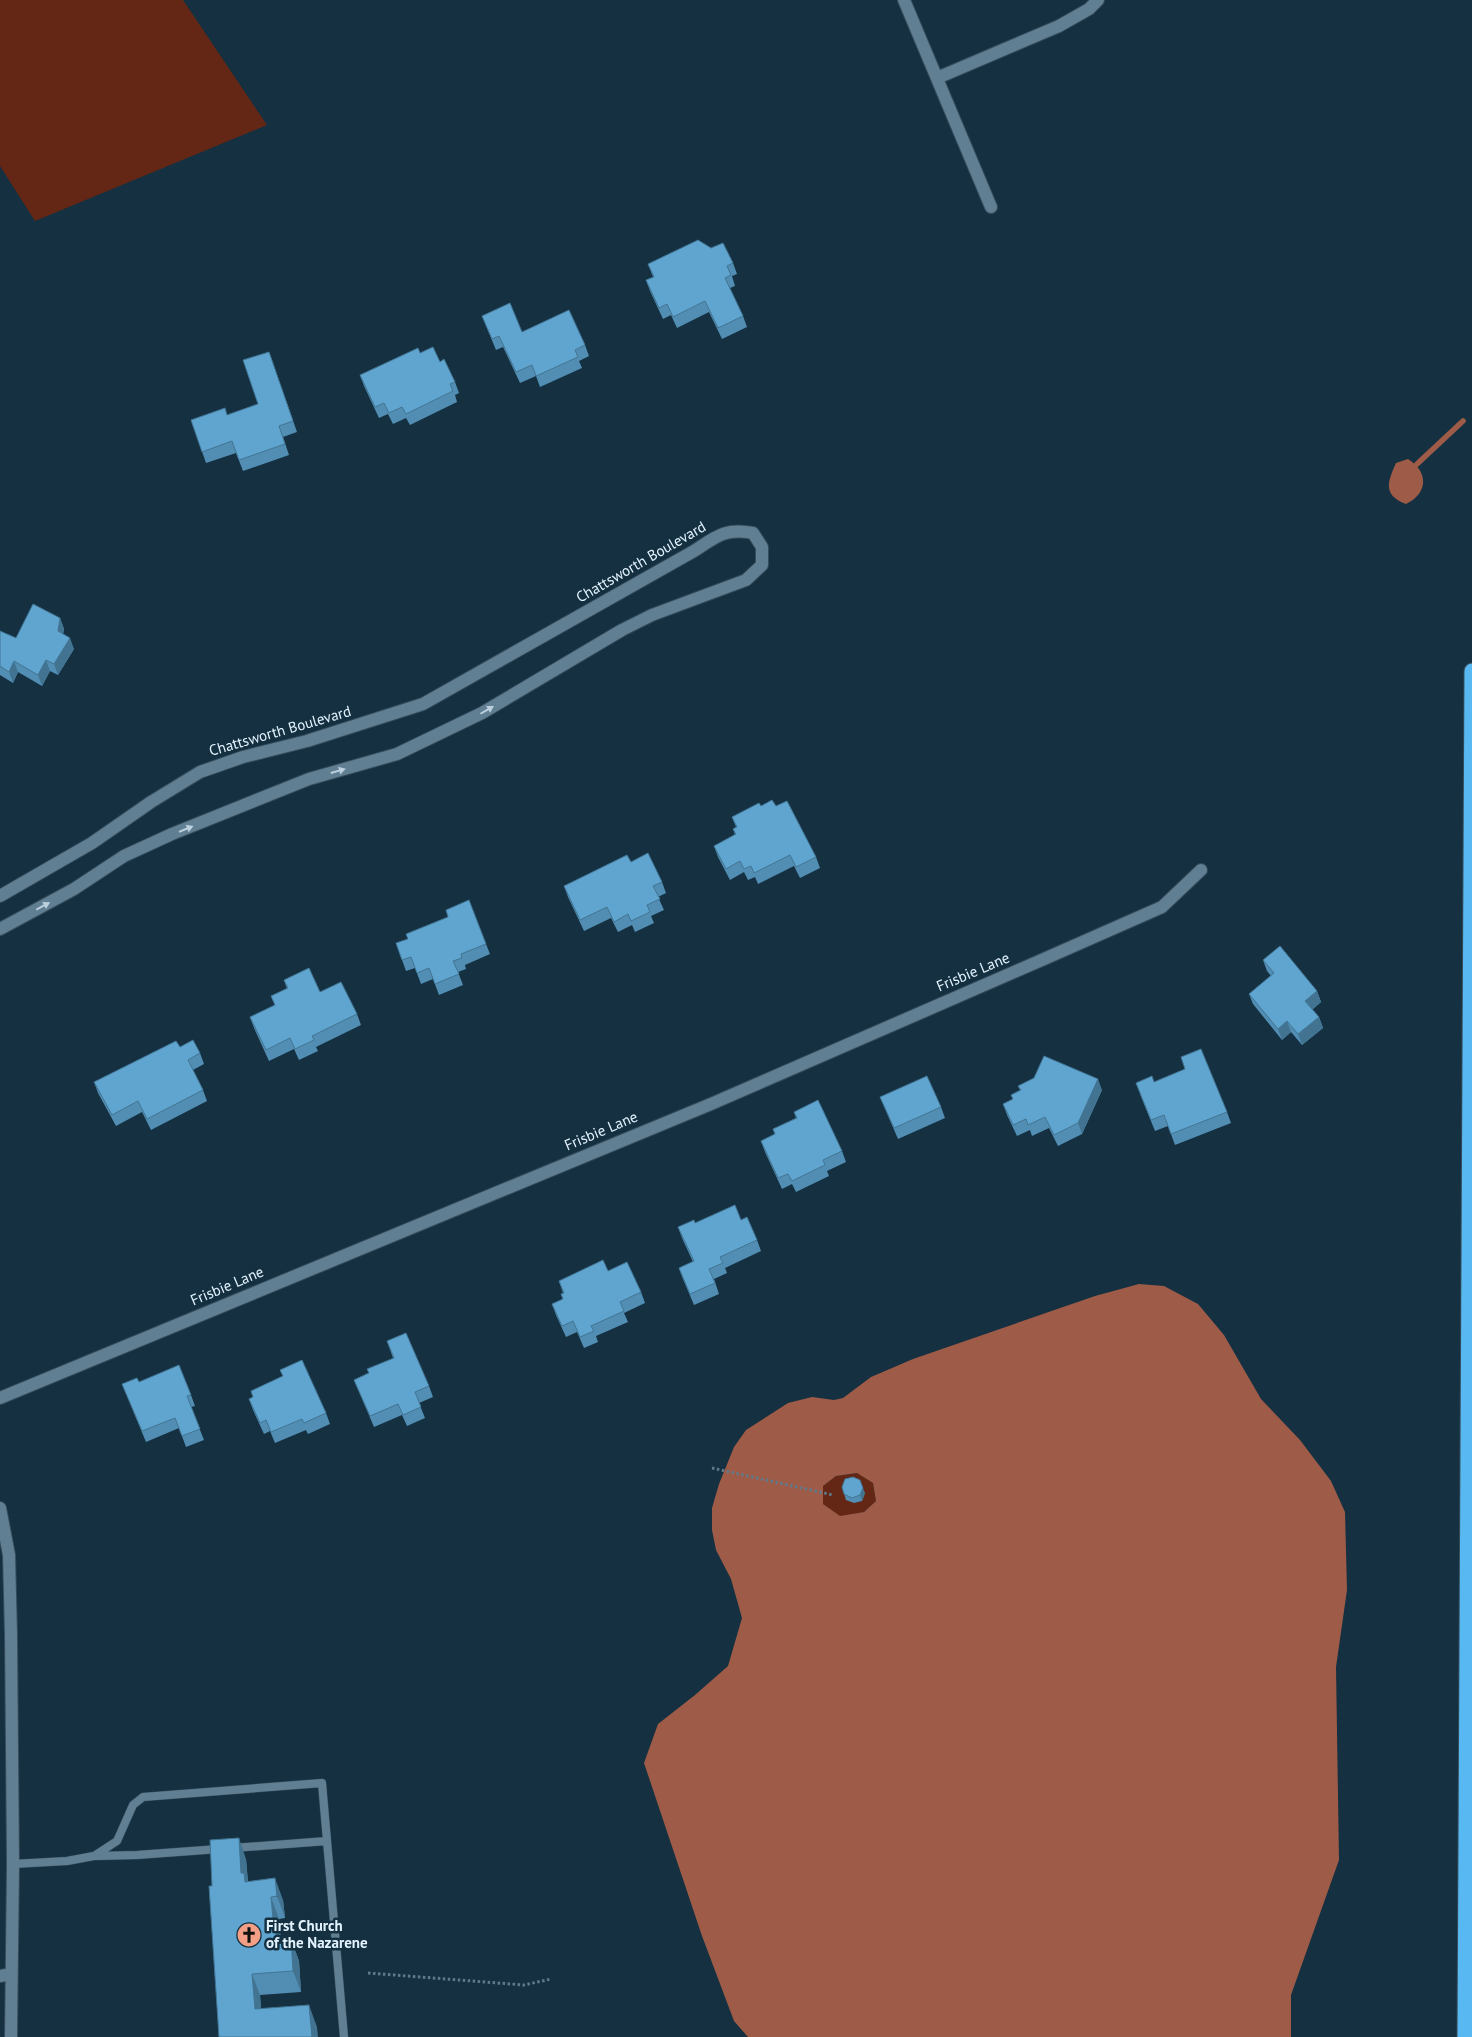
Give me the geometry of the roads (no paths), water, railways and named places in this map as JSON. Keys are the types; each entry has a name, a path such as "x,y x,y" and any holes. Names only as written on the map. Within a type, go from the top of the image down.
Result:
{"highway":[{"path":"1465,2037 1472,671"}],"street":[{"path":"904,0 991,206"},
{"path":"937,78 1059,26 1089,9 1098,0"},
{"name":"Chattsworth Boulevard","path":"0,896 92,843 151,802 200,772 243,757 307,741 423,704 694,551 716,536 735,530 753,533 762,548 762,565 746,580 652,615 622,630 482,713 397,754 309,779 172,834 124,856 74,889 0,929"},
{"name":"Frisbie Lane","path":"0,1398 701,1108 1036,963 1162,907 1201,870"},
{"path":"0,1508 9,1556 13,1864 6,1975 11,2037"}],"lane":[{"path":"94,1856 117,1841 134,1805 143,1797 322,1783 344,2037"},
{"path":"13,1864 67,1861 94,1856 137,1855 327,1841"}],"waterway":[{"path":"1417,464 1463,421"}],"place":[{"name":"First Church of the Nazarene","path":"249,1935"}]}
